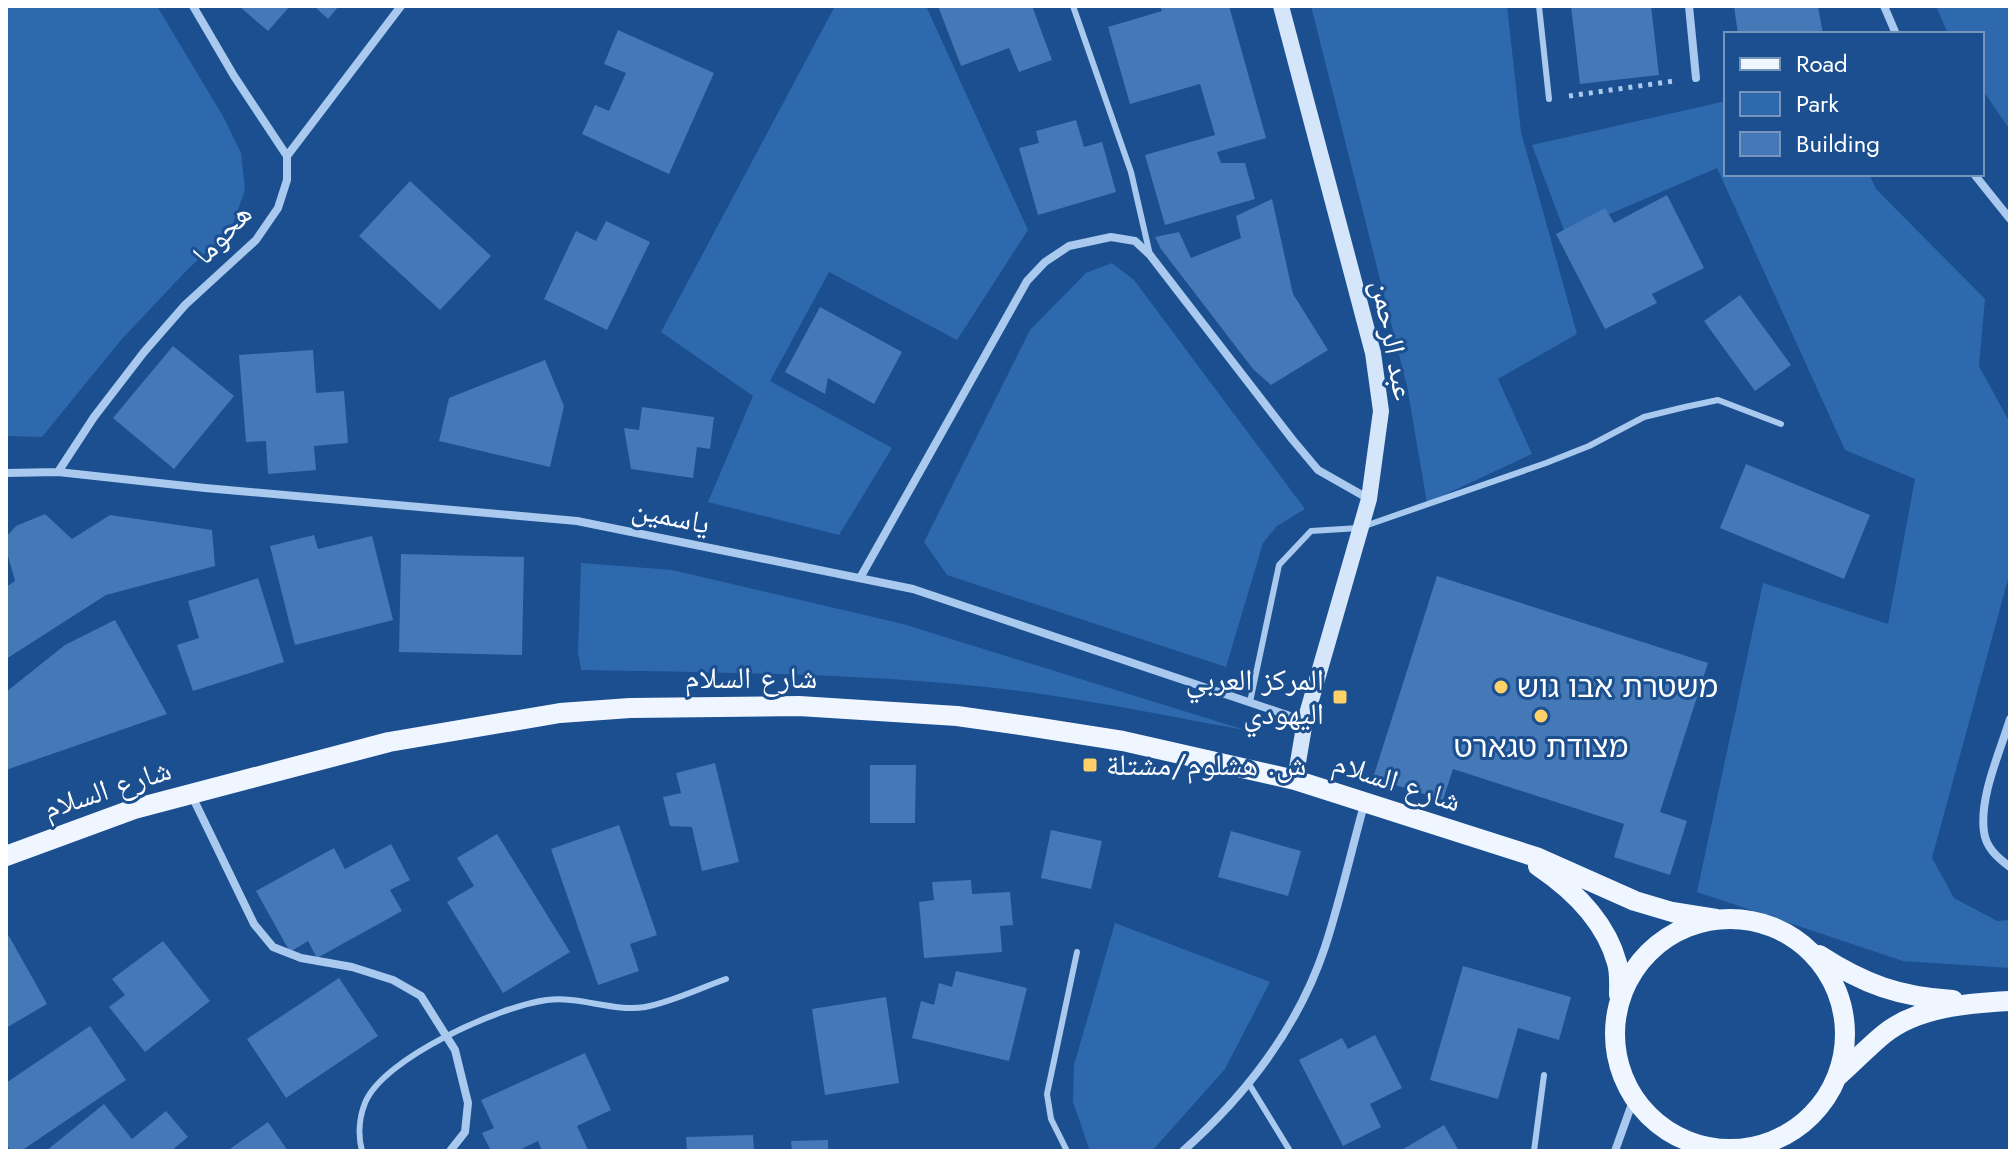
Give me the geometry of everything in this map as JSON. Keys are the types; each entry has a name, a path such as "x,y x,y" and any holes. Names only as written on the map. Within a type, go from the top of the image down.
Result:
{"main road":[{"name":"شارع السلام","path":"6,856 134,809 389,742 560,713 630,708 799,706 957,716 1123,741 1295,780 1563,868 1635,901 1672,912 1716,919"},
{"name":"شارع السلام","path":"1498,846 1528,859 1556,879 1596,920 1618,966 1620,998"},
{"path":"1989,1002 1927,999 1892,992 1854,978 1779,930 1748,920 1716,919 1685,927 1657,943 1635,966 1620,998 1615,1044 1619,1067 1634,1098 1659,1125 1691,1142 1727,1149 1763,1148 1795,1130 1820,1106 1837,1077 1886,1032 1951,1006 2010,1001"},
{"path":"1806,947 1829,974 1842,1007 1845,1042 1837,1077"}],"street":[{"path":"193,6 234,76 287,156 401,6"},
{"name":"عبد الرحمن","path":"1281,6 1379,384 1381,411 1369,499 1305,721 1295,780"},
{"path":"1689,6 1696,78"},
{"path":"1884,6 1895,32"},
{"name":"هحوما","path":"58,472 94,417 144,352 185,305 256,240 278,208 287,180 287,156"},
{"path":"1976,176 2010,219"},
{"path":"860,578 1027,281 1045,262 1069,246 1111,237 1135,241 1150,255 1318,470 1369,499"},
{"name":"ياسمين","path":"6,473 58,472 577,521 913,589 1305,721"},
{"path":"2010,719 1987,791 1984,833 1994,855 2010,867"},
{"path":"191,793 254,924 273,947 301,958 352,967 393,980 421,996 455,1050 468,1103 465,1132 450,1151"},
{"path":"1183,1151 1214,1123 1249,1084 1293,1019 1324,948 1365,803"},
{"path":"1615,1151 1634,1098"}],"lane":[{"path":"1073,6 1131,172 1150,255"},
{"path":"1539,6 1549,99"},
{"path":"1250,702 1279,565 1311,531 1359,528 1546,463 1589,446 1644,417 1685,407 1718,400 1781,424"},
{"path":"1067,1151 1051,1119 1047,1094 1077,952"},
{"path":"362,1151 358,1132 365,1102 378,1083 391,1070 447,1036 504,1010 547,1000 644,1007 726,979"},
{"path":"1534,1151 1544,1075"},
{"path":"1249,1084 1290,1151"}],"path":[{"path":"1549,99 1696,78"}],"green space":[{"path":"6,6 157,6 224,118 241,153 245,190 231,229 121,340 42,437 6,436"},
{"path":"835,6 926,6 1028,230 957,340 829,272 770,381 892,448 839,535 708,502 753,396 661,332"},
{"path":"1311,6 1507,6 1521,132 1577,334 1498,379 1532,454 1427,503 1407,386"},
{"path":"1936,6 2010,6 2010,130 1984,92 1984,32 1947,32"},
{"path":"1724,101 1724,176 1870,176 1876,189 1985,299 1979,366 2010,423 2010,572 1932,858 1954,898 1997,921 2010,920 2010,968 1903,961 1697,892 1763,583 1888,624 1915,479 1845,450 1717,168 1565,233 1532,145"},
{"path":"1112,263 1134,280 1305,509 1277,526 1263,543 1226,667 947,575 924,542 1030,330 1086,273"},
{"path":"581,563 672,570 903,624 1245,730 985,687 812,675 581,670 578,652"},
{"path":"1115,923 1270,982 1225,1069 1152,1151 1090,1151 1073,1102 1074,1065"}],"building":[{"path":"239,6 290,6 268,31"},
{"path":"314,6 339,6 328,19"},
{"path":"938,6 1032,6 1052,60 1019,72 1009,48 961,66"},
{"path":"1160,6 1229,6 1266,138 1217,152 1221,163 1245,163 1255,199 1165,225 1145,155 1215,135 1200,84 1130,104 1108,27 1162,11"},
{"path":"1571,6 1651,6 1659,75 1580,84"},
{"path":"1734,6 1818,6 1823,32 1738,32"},
{"path":"618,30 714,73 669,174 582,134 595,105 609,111 626,73 604,64"},
{"path":"1076,120 1084,147 1102,142 1116,192 1038,215 1019,148 1039,143 1036,131"},
{"path":"410,181 491,256 440,310 359,236"},
{"path":"1667,195 1704,268 1652,294 1657,303 1605,329 1556,234 1605,208 1614,223"},
{"path":"1272,199 1293,294 1328,350 1271,385 1253,369 1155,237 1179,232 1191,258 1241,238 1236,216"},
{"path":"606,221 650,242 607,330 544,299 576,231 596,241"},
{"path":"1740,295 1791,365 1755,391 1704,321"},
{"path":"820,307 902,352 874,404 828,378 825,394 785,372"},
{"path":"173,346 234,396 174,469 113,418"},
{"path":"313,350 316,393 344,391 348,443 314,446 316,470 268,474 266,441 246,442 239,355"},
{"path":"545,360 564,406 550,467 439,441 449,398"},
{"path":"642,407 714,417 710,449 697,447 693,478 631,469 624,428 639,430"},
{"path":"1746,464 1870,515 1844,579 1720,528"},
{"path":"45,514 72,539 110,515 212,530 215,566 106,595 6,659 6,587 15,581 6,549 6,537 16,526"},
{"path":"314,535 318,549 372,536 393,620 295,645 270,546"},
{"path":"401,554 524,557 522,655 399,652"},
{"name":"מצודת טגארט","path":"1437,576 1708,663 1660,812 1687,821 1670,875 1614,857 1624,824 1453,769 1443,800 1373,778"},
{"path":"258,578 284,662 193,691 177,645 199,638 188,601"},
{"path":"115,620 167,714 6,770 6,692 65,645"},
{"path":"715,763 739,862 702,871 692,827 670,826 663,797 681,793 676,773"},
{"path":"870,765 916,765 915,823 870,823"},
{"path":"619,825 657,935 630,944 639,971 598,985 551,849"},
{"path":"1051,830 1102,841 1091,889 1041,878"},
{"path":"1231,831 1301,851 1288,896 1218,877"},
{"path":"497,834 570,952 503,993 447,902 474,886 457,858"},
{"path":"391,844 410,880 390,890 402,911 317,958 308,941 290,952 256,891 334,848 345,869"},
{"path":"971,880 972,894 1010,892 1013,925 1000,926 1002,952 924,958 919,902 934,900 932,882"},
{"path":"9,936 47,1004 6,1028 6,938"},
{"path":"163,941 210,1001 145,1052 109,1007 125,995 112,979"},
{"path":"1463,966 1571,997 1559,1040 1518,1028 1498,1099 1430,1080"},
{"path":"956,971 1027,988 1009,1061 912,1038 921,1001 934,1005 939,983 952,987"},
{"path":"339,978 378,1036 286,1098 247,1039"},
{"path":"886,997 899,1083 825,1095 812,1009"},
{"path":"90,1026 126,1080 21,1151 11,1151 6,1144 6,1083"},
{"path":"1375,1035 1402,1088 1370,1104 1381,1127 1343,1146 1299,1060 1342,1038 1348,1049"},
{"path":"585,1053 611,1110 577,1126 588,1150 542,1151 538,1141 517,1151 491,1151 482,1133 494,1128 481,1100"},
{"path":"104,1104 132,1139 166,1111 188,1137 171,1151 46,1151"},
{"path":"268,1122 288,1151 227,1151"},
{"path":"1444,1125 1459,1151 1400,1151"},
{"path":"753,1135 754,1151 687,1151 686,1137"},
{"path":"828,1140 828,1151 792,1151 791,1141"}],"place":[{"name":"משטרת אבו גוש","path":"1501,687"},
{"name":"المركز العربي اليهودي","path":"1340,697"},
{"name":"מצודת טגארט","path":"1541,716"},
{"name":"ش. هشلوم/مشتلة","path":"1090,765"}]}
